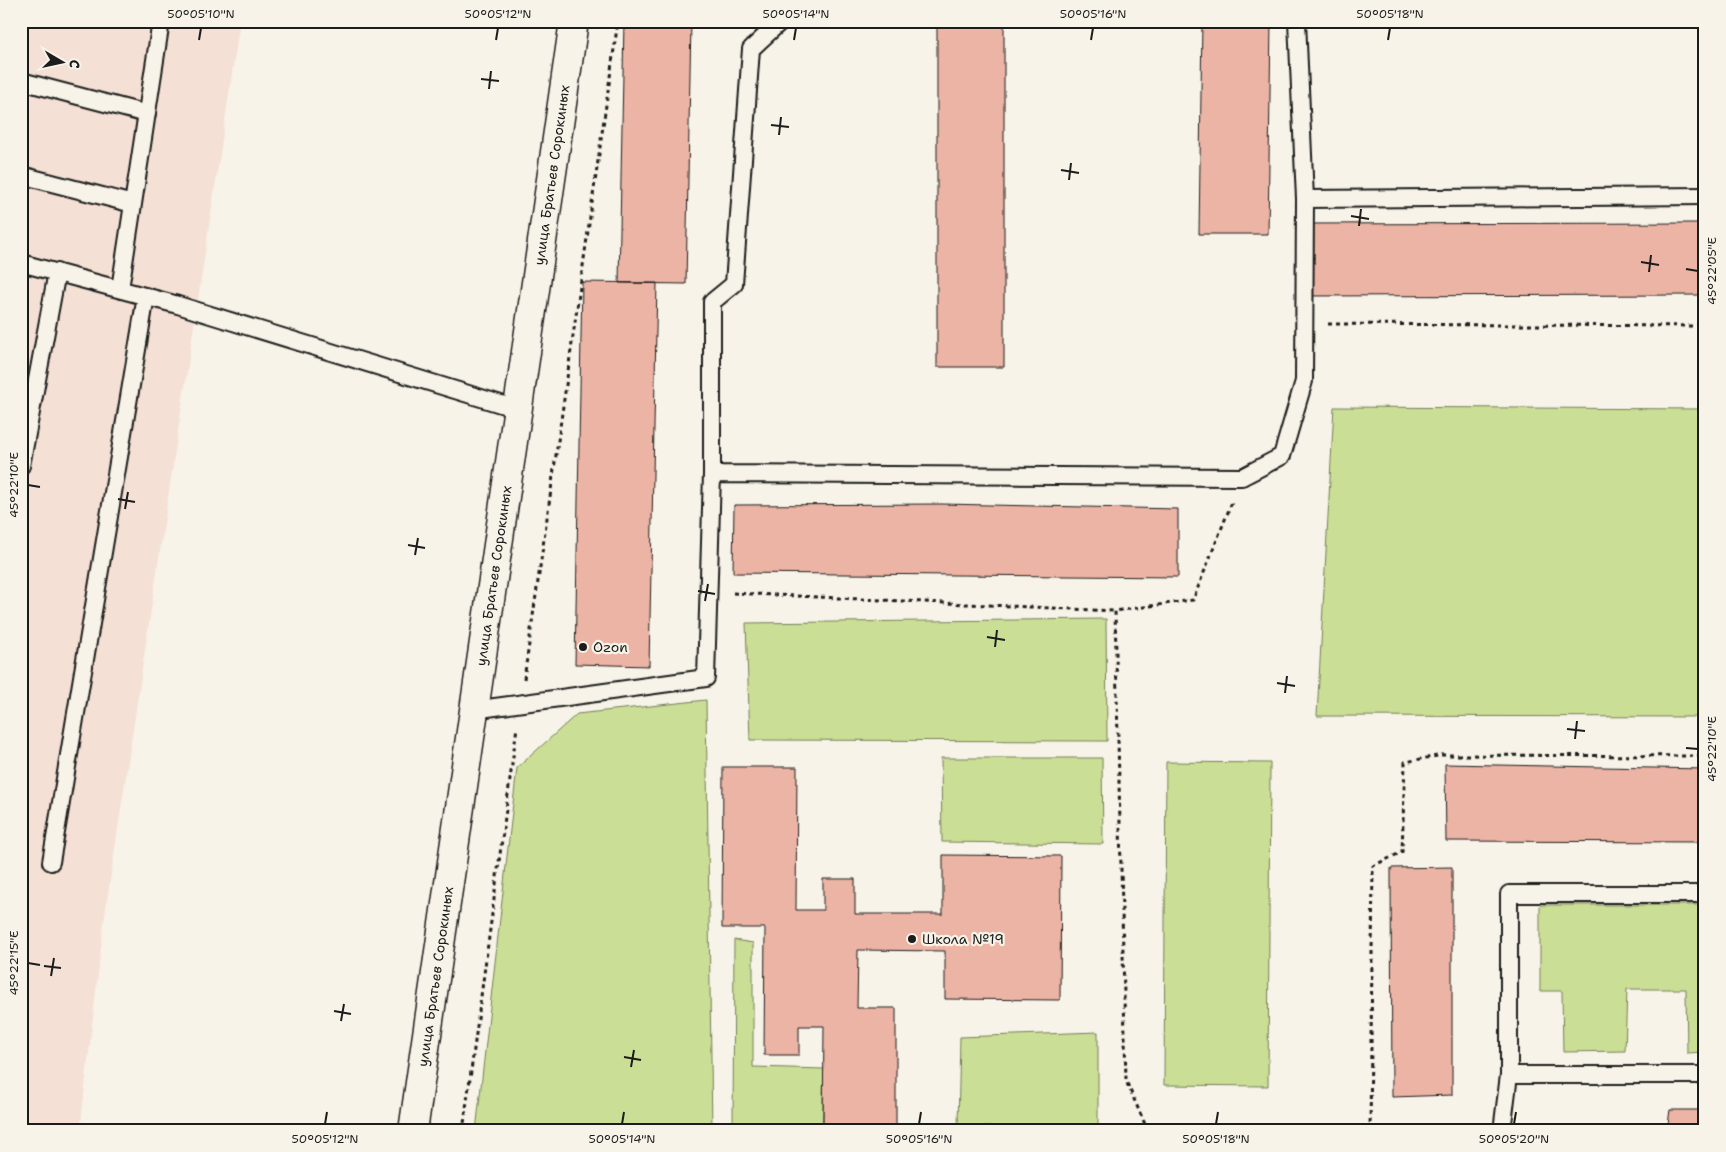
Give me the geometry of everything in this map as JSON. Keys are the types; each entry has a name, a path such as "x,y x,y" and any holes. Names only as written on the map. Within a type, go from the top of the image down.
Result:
{"street":[{"name":"улица Братьев Сорокиных","path":"413,1131 574,21"}],"lane":[{"path":"120,289 161,21"},
{"path":"473,710 706,678 712,474 712,302 734,284 751,49 778,21"},
{"path":"712,474 1242,477 1282,456 1304,381 1305,199 1297,21"},
{"path":"21,82 147,114"},
{"path":"21,175 133,204"},
{"path":"1305,199 1705,196"},
{"path":"21,263 146,296 517,409"},
{"path":"21,466 57,272"},
{"path":"51,862 146,296"},
{"path":"1502,1131 1509,1075 1509,894 1705,894"},
{"path":"1509,1075 1705,1075"}],"path":[{"path":"463,1131 520,703 618,21"},
{"path":"1327,324 1705,326"},
{"path":"733,593 1114,611 1193,600 1242,477"},
{"path":"1114,611 1126,1081 1148,1131"},
{"path":"1370,1131 1373,866 1402,852 1405,762 1442,755 1705,756"}],"shaded area":[{"path":"21,21 240,21 104,921 80,1131 21,1131"}],"green space":[{"path":"1334,407 1705,409 1705,717 1317,716"},
{"path":"1106,619 1107,741 750,740 746,623"},
{"path":"706,700 712,1131 476,1131 517,768 577,714"},
{"path":"941,758 1102,758 1103,844 942,842"},
{"path":"1166,762 1270,763 1268,1086 1164,1085"},
{"path":"1540,905 1705,905 1705,1052 1687,1053 1686,989 1627,989 1625,1051 1563,1052 1562,991 1540,991"},
{"path":"734,940 753,943 753,1067 824,1069 822,1131 733,1131"},
{"path":"1098,1032 1098,1131 1046,1131 1046,1127 958,1127 960,1037"}],"building":[{"path":"624,21 691,21 686,284 619,283"},
{"path":"937,21 1004,21 1004,367 937,367"},
{"path":"1202,21 1271,21 1268,234 1199,234"},
{"path":"1705,223 1705,295 1299,296 1298,224"},
{"path":"582,282 657,283 649,666 575,664"},
{"path":"942,504 1178,509 1178,577 733,573 734,505"},
{"path":"1445,764 1705,769 1705,842 1446,841"},
{"name":"Школа №19","path":"723,767 797,767 796,910 823,910 823,879 855,879 855,914 943,914 943,855 1061,856 1060,1000 945,999 945,951 858,950 857,1008 896,1008 896,1131 823,1131 824,1026 799,1026 799,1055 764,1055 765,928 722,928"},
{"path":"1452,867 1452,1095 1392,1097 1391,868"},
{"path":"1670,1110 1705,1110 1705,1131 1667,1131"}],"place":[{"name":"Ozon","path":"583,647"},
{"name":"Школа №19","path":"912,939"}]}
